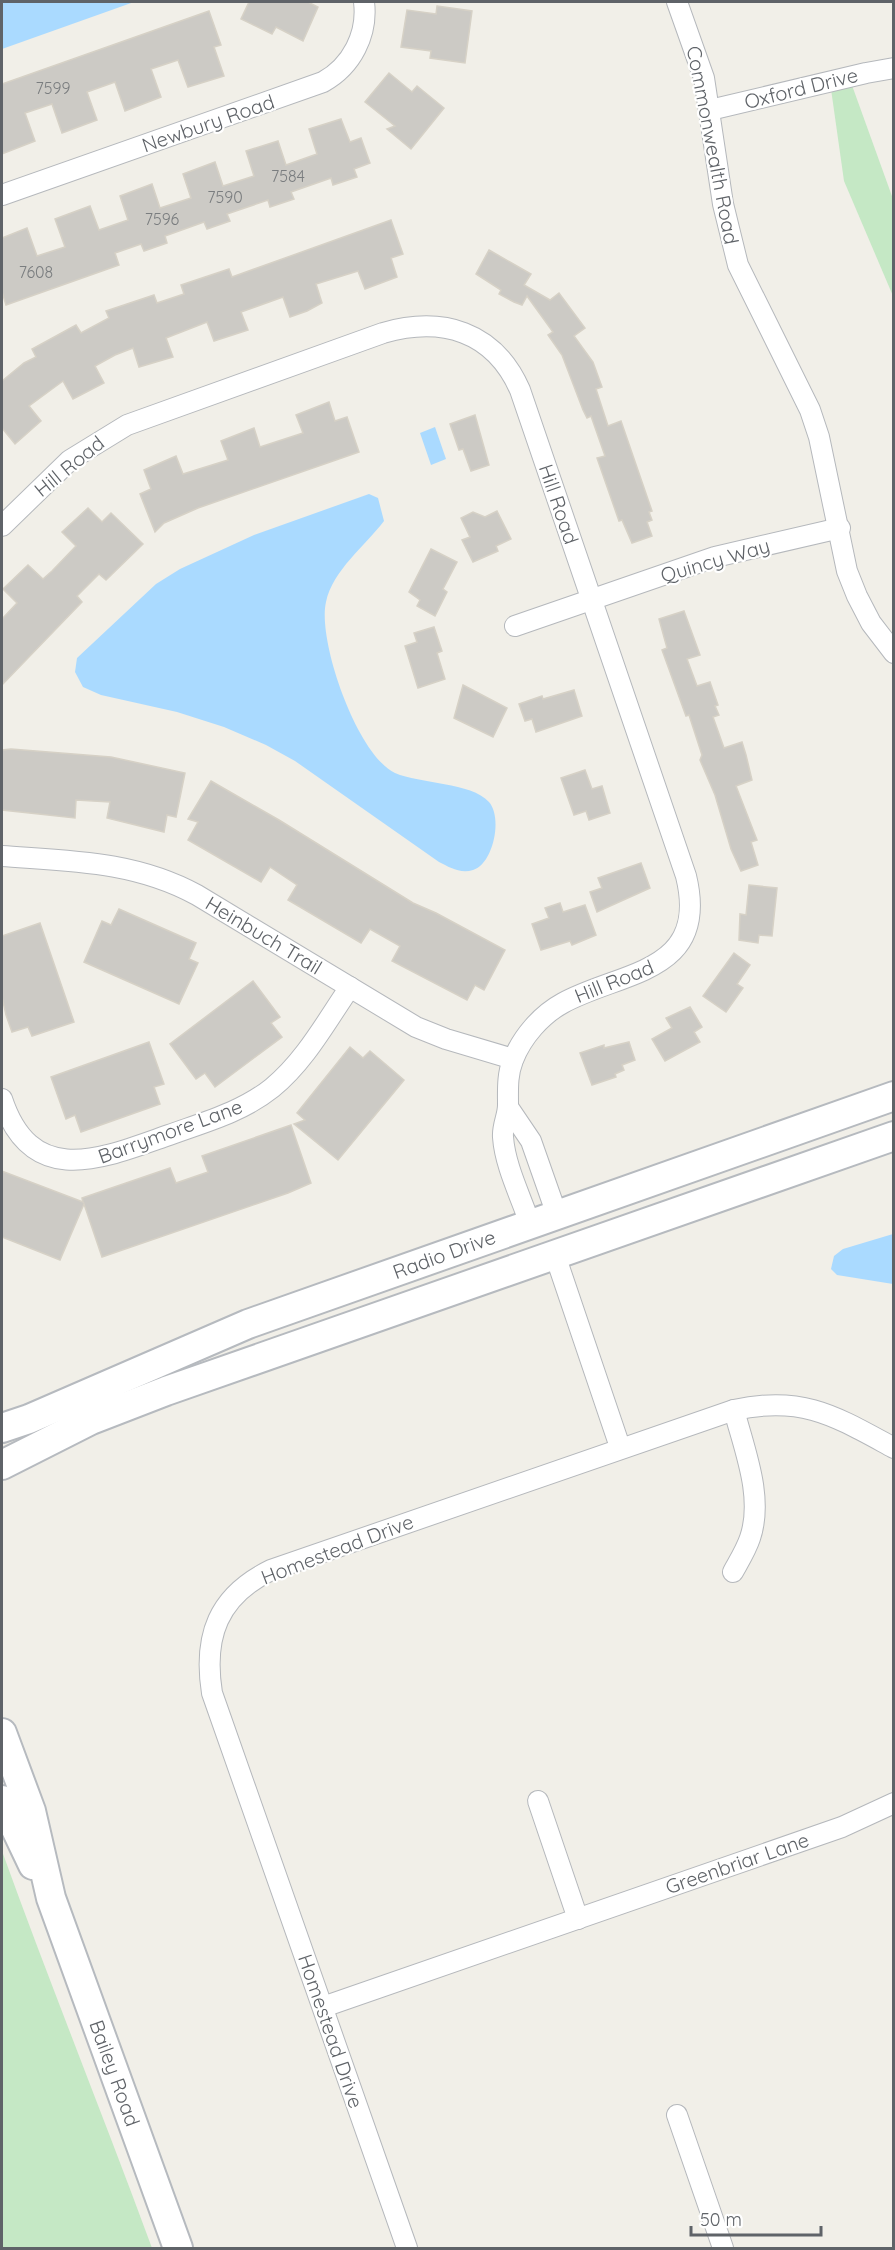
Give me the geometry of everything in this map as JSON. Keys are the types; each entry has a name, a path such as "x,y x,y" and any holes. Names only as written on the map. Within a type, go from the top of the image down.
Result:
{"main road":[{"name":"Radio Drive","path":"2,1428 29,1419 248,1324 894,1096"},
{"name":"Radio Drive","path":"2,1465 42,1444 127,1406 894,1136"},
{"name":"Bailey Road","path":"2,1733 31,1811 51,1898"},
{"name":"Bailey Road","path":"2,1800 51,1898 178,2248"}],"street":[{"name":"Newbury Road","path":"2,195 327,80 344,66 356,48 364,21 364,2"},
{"name":"Commonwealth Road","path":"677,2 697,53 710,110 729,236 738,265 810,411 840,528 847,570 857,596 871,623 894,653"},
{"name":"Oxford Drive","path":"710,110 894,68"},
{"name":"Hill Road","path":"2,526 70,460 127,425 383,333 406,327 434,325 460,331 479,340 497,354 511,372 520,390 592,599 686,876 691,902 689,916 676,946 661,962 640,974 555,1007 538,1021 513,1059 507,1086 508,1107 502,1135 530,1224"},
{"name":"Quincy Way","path":"515,626 715,557 840,528"},
{"name":"Heinbuch Trail","path":"2,856 107,864 161,877 197,895 425,1032 513,1059"},
{"name":"Barrymore Lane","path":"2,1100 16,1131 42,1152 68,1160 89,1161 107,1156 227,1114 262,1095 300,1061 350,987"},
{"path":"508,1107 531,1142 557,1215"},
{"path":"555,1255 620,1447"},
{"name":"Homestead Drive","path":"408,2248 212,1693 208,1655 222,1610 254,1578 272,1570 620,1447 734,1410 759,1404 792,1404 822,1411 894,1448"},
{"path":"733,1572 750,1537 755,1505 734,1410"},
{"path":"538,1801 578,1919"},
{"name":"Greenbriar Lane","path":"323,2007 842,1827 894,1803"},
{"path":"677,2115 723,2248"}],"green space":[{"path":"849,77 893,199 893,296 844,181 830,82"},
{"path":"2,1851 39,1950 152,2248 2,2248"}],"water":[{"path":"2,2 134,2 2,49"},
{"path":"435,427 446,459 431,465 420,433"},
{"path":"369,494 378,498 384,521 342,569 335,579 326,602 325,620 334,668 354,721 381,762 395,773 405,777 458,787 481,795 489,802 495,819 494,840 486,859 473,870 459,871 439,862 295,761 266,745 224,727 177,712 101,695 83,687 75,672 77,658 156,584 180,569 254,535"},
{"path":"893,1234 893,1284 837,1275 831,1269 834,1256 843,1249"}],"building":[{"path":"249,2 308,2 318,7 303,41 276,27 272,34 241,19"},
{"path":"437,6 472,11 465,63 430,58 431,51 401,47 407,10 436,14"},
{"path":"209,11 221,45 214,47 224,76 188,87 178,60 151,69 161,97 125,111 115,82 87,92 97,120 62,133 52,104 25,113 35,141 2,154 2,84"},
{"path":"389,73 412,92 417,86 444,108 411,149 387,129 395,126 365,102"},
{"path":"341,119 350,142 361,138 370,163 354,169 357,177 333,185 331,178 291,192 294,199 270,207 268,200 227,214 230,221 207,229 204,222 165,236 167,243 144,251 141,244 115,253 119,265 6,305 2,292 2,238 27,228 37,256 65,247 55,219 90,206 99,230 128,220 120,196 152,184 160,208 191,198 183,174 215,162 223,186 254,176 246,151 278,141 286,165 317,154 309,129"},
{"path":"391,220 403,254 391,258 397,277 365,289 358,271 316,284 322,303 290,317 283,297 241,312 248,330 214,341 207,322 166,338 173,357 139,367 133,348 95,366 104,383 73,399 63,381 29,406 41,421 15,444 2,428 2,381 24,363 36,357 32,349 76,325 81,333 109,318 106,311 154,295 157,303 184,294 181,285 229,269 232,277"},
{"path":"489,250 531,274 524,285 550,300 559,293 585,328 574,336 593,362 602,387 596,389 608,426 621,421 652,511 649,512 652,520 647,522 652,536 632,543 622,520 619,521 597,458 605,456 591,416 587,418 562,355 548,335 553,332 527,296 522,305 514,302 499,294 501,290 476,274"},
{"path":"329,402 335,421 347,417 359,452 198,508 164,523 155,532 140,494 151,489 144,470 176,456 183,474 228,460 221,441 254,428 260,447 303,433 296,415"},
{"path":"475,415 489,465 471,471 463,449 459,450 450,424"},
{"path":"88,508 102,522 111,513 143,544 106,580 99,574 77,596 82,602 2,685 2,619 17,603 3,589 28,565 43,579 52,571 76,546 62,532"},
{"path":"497,511 511,539 496,546 498,551 473,562 462,540 470,537 461,518 473,512 485,517"},
{"path":"431,549 457,562 443,589 447,592 435,616 417,606 420,600 409,592"},
{"path":"684,611 700,655 687,659 697,686 710,682 719,715 713,717 724,748 742,742 752,780 736,786 757,840 751,842 758,865 741,871 731,849 715,795 700,760 702,755 689,715 686,716 662,650 667,648 659,619"},
{"path":"434,627 442,651 437,653 445,679 418,688 405,646 417,642 414,633"},
{"path":"463,685 507,708 493,737 454,718"},
{"path":"574,690 582,716 536,732 532,719 525,721 519,704 542,696 543,699"},
{"path":"2,750 111,757 185,773 176,817 167,815 164,832 107,818 110,802 76,800 75,818 2,810"},
{"path":"585,770 592,789 602,786 610,813 589,820 586,811 574,815 561,778"},
{"path":"211,781 413,903 505,950 484,990 475,985 467,1000 392,961 400,946 370,929 361,943 288,900 297,885 270,867 261,882 188,840 198,822 188,819"},
{"path":"641,863 650,888 597,912 590,892 602,888 598,878"},
{"path":"749,885 777,888 772,936 759,935 758,943 739,940 740,914 746,915"},
{"path":"560,903 563,912 585,905 596,935 572,945 570,941 541,950 532,924 549,918 545,908"},
{"path":"119,909 196,943 189,959 198,963 179,1004 84,962 102,921 111,925"},
{"path":"40,923 74,1022 32,1036 28,1027 12,1032 6,1015 2,997 2,936"},
{"path":"734,953 750,965 737,984 743,988 726,1012 703,996"},
{"path":"253,981 280,1017 271,1023 282,1037 215,1087 205,1073 196,1079 170,1044"},
{"path":"690,1007 702,1027 694,1032 700,1042 665,1061 652,1039 672,1028 666,1018"},
{"path":"149,1042 164,1084 154,1087 160,1104 81,1132 75,1115 66,1119 51,1077"},
{"path":"629,1042 635,1060 622,1065 624,1070 615,1074 616,1077 592,1085 580,1053 604,1045 604,1048"},
{"path":"350,1047 363,1058 370,1051 404,1080 338,1160 294,1124 305,1120 297,1113"},
{"path":"291,1125 311,1183 288,1193 102,1257 84,1204 60,1260 2,1237 2,1171 83,1202 82,1198 170,1168 176,1183 208,1172 202,1156"}]}
